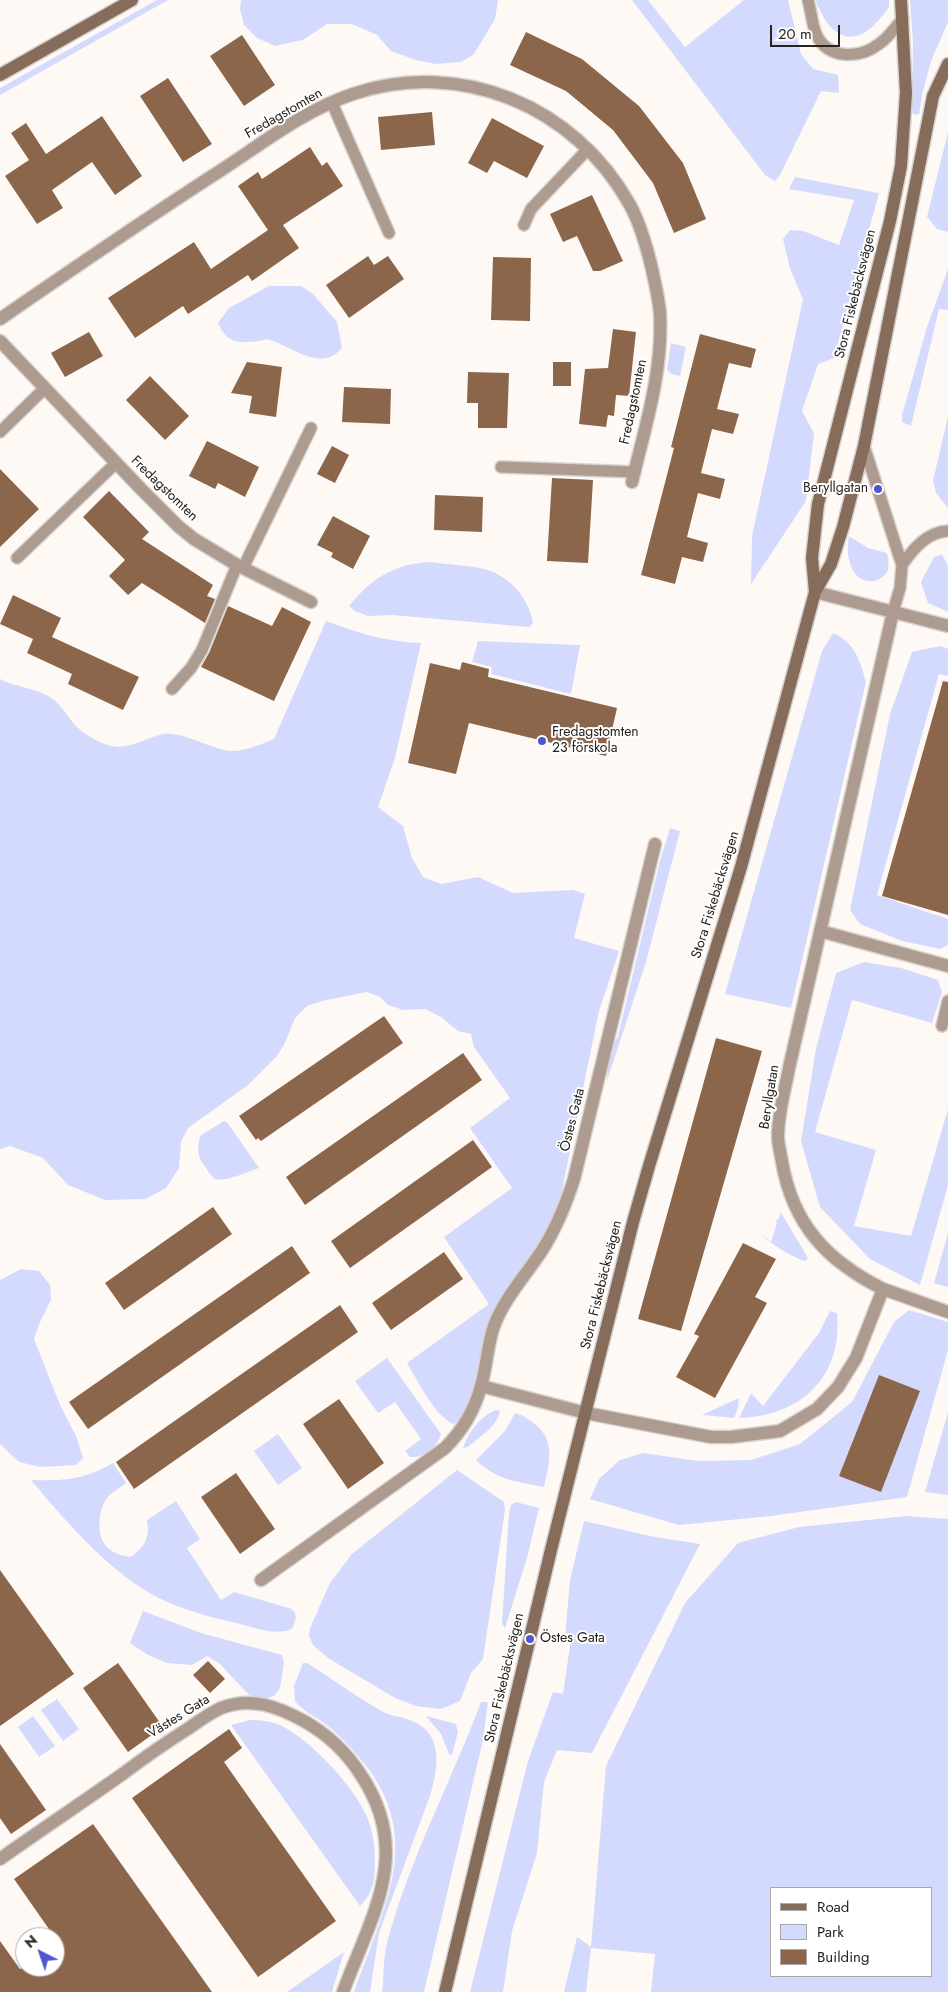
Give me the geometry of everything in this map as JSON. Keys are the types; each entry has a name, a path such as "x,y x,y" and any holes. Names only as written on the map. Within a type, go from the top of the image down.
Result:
{"street":[{"path":"0,75 132,0"},
{"name":"Stora Fiskebäcksvägen","path":"815,592 812,558 818,504 890,222 901,166 906,93 901,0"},
{"name":"Stora Fiskebäcksvägen","path":"445,1992 643,1184 741,867 815,592 831,564 843,528 864,446 933,96 948,64"},
{"name":"Fredagstomten","path":"0,319 123,233 285,128 332,103 353,94 384,86 415,82 444,82 476,87 509,97 543,113 588,149 613,178 632,208 646,246 656,286 660,314 659,369 633,477"},
{"name":"Fredagstomten","path":"0,341 178,526 194,539 240,566 311,602"},
{"path":"815,592 948,626"},
{"name":"Beryllgatan","path":"893,612 781,1108 778,1137 786,1182 800,1217 818,1242 834,1259 850,1271 883,1289 948,1312"},
{"name":"Östes Gata","path":"261,1580 445,1448 467,1420 481,1386 494,1325 503,1306 543,1250 566,1204 574,1179 655,844"},
{"path":"820,931 948,966"},
{"path":"481,1386 586,1413 712,1437 731,1437 780,1430 817,1409 838,1387 856,1358 883,1289"},
{"name":"Västes Gata","path":"0,1860 157,1749 221,1708 255,1702 279,1708 324,1734 343,1752 357,1768 377,1800 384,1826 388,1850 384,1881 343,1992"}],"lane":[{"path":"808,0 816,34 827,49 838,55 858,54 880,44 903,18"},
{"path":"332,103 389,233"},
{"path":"524,225 531,209 588,149"},
{"path":"0,432 45,388"},
{"path":"172,689 191,668 202,650 240,566 311,428"},
{"path":"864,446 902,565 900,588 893,612"},
{"path":"17,558 116,463"},
{"path":"501,467 633,477"},
{"path":"902,565 915,546 942,531 948,531"},
{"path":"942,1026 948,1001"}],"green space":[{"path":"157,0 168,0 0,95 0,88"},
{"path":"241,0 498,0 495,19 474,54 461,62 436,64 416,60 391,51 377,35 352,24 327,24 303,40 275,46 257,38 244,25 240,9"},
{"path":"632,0 648,0 685,47 744,0 788,0 801,54 813,69 838,75 839,93 821,91 780,175 775,181 765,175"},
{"path":"816,0 889,0 889,7 866,32 851,37 843,36 832,29 817,5"},
{"path":"910,0 948,0 948,22 931,61 919,115 913,114 912,111 913,42"},
{"path":"948,132 948,232 937,229 927,217"},
{"path":"795,177 879,193 834,358 818,364 802,411 814,433 806,501 751,584 752,536 803,299 790,269 783,239 790,230 803,231 839,245 854,200 789,189"},
{"path":"948,269 948,310 939,309 911,426 902,422 902,415 927,327"},
{"path":"269,286 301,286 313,294 337,322 342,348 334,355 316,358 306,356 269,340 239,342 226,335 218,323 229,308"},
{"path":"671,343 686,347 680,376 671,374 667,370"},
{"path":"948,416 948,508 936,493 933,481"},
{"path":"849,536 868,548 887,553 887,572 879,579 866,581 854,573 848,551"},
{"path":"942,554 948,566 948,612 928,603 921,582 934,557"},
{"path":"430,562 477,567 499,575 513,585 524,599 533,623 529,627 392,615 368,616 355,611 349,606 375,580 385,574 405,566"},
{"path":"326,621 373,636 421,643 395,758 378,807 403,826 412,858 423,877 441,884 478,877 513,893 573,890 585,894 574,938 619,951 599,1011 561,1195 548,1230 483,1346 472,1393 463,1418 453,1424 439,1413 421,1388 407,1363 489,1304 444,1237 512,1188 470,1128 510,1098 474,1047 471,1034 458,1031 441,1017 425,1009 403,1010 388,1005 380,997 367,992 307,1006 295,1018 284,1045 276,1057 248,1085 188,1128 181,1142 179,1168 166,1188 145,1199 105,1200 68,1185 43,1158 10,1146 0,1149 0,679 50,697 82,731 108,745 124,746 163,734 171,734 187,737 230,751 241,750 274,739"},
{"path":"833,633 852,647 859,659 866,682 791,1008 725,994 822,651"},
{"path":"478,641 580,645 571,694 491,674 492,667 472,662"},
{"path":"940,646 948,649 948,676 939,674 877,895 948,919 948,945 940,949 902,941 860,924 850,910 890,714 912,652"},
{"path":"670,828 680,831 646,962 607,1081 609,1053 618,1036 660,861"},
{"path":"864,962 901,968 938,980 942,992 932,1023 852,1000 815,1132 876,1150 854,1226 911,1236 948,1109 948,1185 920,1285 870,1259 820,1207 801,1141 816,1049 836,973"},
{"path":"224,1121 227,1122 259,1168 229,1178 218,1179 212,1176 198,1153 200,1136"},
{"path":"780,1211 808,1258 806,1261 782,1250 769,1241 761,1234 771,1242"},
{"path":"948,1233 948,1287 934,1283"},
{"path":"21,1269 39,1271 50,1285 51,1300 34,1339 60,1405 76,1436 83,1458 76,1465 41,1467 19,1462 0,1444 0,1280"},
{"path":"909,1310 948,1322 948,1350 907,1497 771,1516 679,1525 590,1499 599,1479 620,1460 643,1453 698,1461 751,1460 800,1444 852,1402 894,1322"},
{"path":"830,1311 837,1313 837,1336 833,1356 825,1373 814,1388 799,1401 782,1410 739,1418 751,1393 763,1406 819,1333"},
{"path":"387,1358 441,1434 437,1444 421,1456 410,1457 405,1451 421,1439 395,1402 378,1413 355,1381"},
{"path":"739,1398 734,1418 702,1415"},
{"path":"496,1410 500,1411 492,1427 468,1447 463,1448 475,1426 485,1416"},
{"path":"948,1412 948,1495 925,1492"},
{"path":"515,1413 536,1425 549,1446 549,1462 544,1487 507,1479 492,1472 476,1460 505,1431"},
{"path":"278,1434 302,1468 278,1485 254,1451"},
{"path":"113,1463 126,1483 107,1498 101,1511 100,1533 105,1545 109,1549 115,1553 131,1557 140,1549 147,1537 147,1520 176,1501 200,1539 187,1548 221,1600 234,1592 292,1609 296,1618 292,1629 273,1632 214,1618 188,1610 151,1594 125,1576 96,1551 68,1523 31,1480 53,1480 83,1476"},
{"path":"457,1470 504,1502 505,1510 483,1659 471,1673 460,1701 441,1709 416,1706 395,1698 328,1658 313,1645 309,1636 310,1628 330,1583 352,1554"},
{"path":"516,1502 539,1508 527,1558 505,1628 502,1624 509,1513 511,1505"},
{"path":"907,1516 948,1519 948,1992 651,1992 655,1954 591,1948 586,1992 564,1992 577,1937 591,1947 606,1766 685,1603 738,1543 799,1527"},
{"path":"584,1521 655,1537 700,1544 592,1753 557,1750 544,1782 537,1853 512,1931 503,1992 470,1992 528,1761 553,1692 563,1694 571,1639 565,1637 570,1580"},
{"path":"143,1611 201,1633 282,1655 284,1663 280,1688 274,1696 264,1699 249,1695 219,1663 207,1656 192,1665 167,1663 148,1655 130,1643"},
{"path":"303,1663 307,1663 382,1711 410,1720 421,1726 429,1733 434,1742 436,1763 430,1796 379,1933 370,1992 354,1992 387,1900 393,1871 395,1842 391,1813 378,1784 357,1755 336,1733 304,1710 295,1701 294,1686"},
{"path":"57,1699 79,1729 63,1741 41,1710"},
{"path":"481,1702 488,1702 483,1740 424,1992 382,1992 387,1943 396,1912 418,1851"},
{"path":"33,1716 55,1746 39,1757 18,1727"},
{"path":"426,1716 456,1724 458,1732 452,1755 449,1754 441,1734"},
{"path":"250,1720 280,1725 292,1732 331,1766 343,1779 362,1806 372,1834 375,1850 375,1868 371,1891 360,1906 231,1725"},
{"path":"344,1952 332,1992 287,1992"}],"building":[{"path":"526,32 582,59 639,106 683,163 706,219 674,233 653,183 613,130 566,91 510,65"},
{"path":"242,35 275,85 244,106 210,56"},
{"path":"168,78 212,144 183,162 140,96"},
{"path":"432,112 435,145 381,150 378,117"},
{"path":"102,116 142,176 115,195 92,162 52,190 63,208 37,224 5,176 29,160 11,133 26,123 46,154"},
{"path":"492,118 544,146 527,178 494,161 487,173 468,163"},
{"path":"310,147 322,166 327,162 343,186 283,225 299,248 252,281 248,275 188,314 183,306 135,338 108,298 194,242 211,269 268,230 238,186 258,172 262,179"},
{"path":"592,195 623,261 600,271 593,271 577,236 563,242 550,214"},
{"path":"368,256 374,265 388,256 404,279 349,318 326,285"},
{"path":"493,257 531,258 530,321 491,320"},
{"path":"613,329 636,332 629,396 616,395 614,416 608,415 606,427 579,424 585,369 608,368"},
{"path":"89,332 103,356 65,377 51,353"},
{"path":"700,334 756,349 751,368 729,363 717,409 739,414 733,434 712,429 701,473 725,479 720,499 698,493 687,537 708,543 703,562 682,557 675,584 641,575 674,448 671,447"},
{"path":"247,362 282,367 276,417 249,413 252,396 231,393"},
{"path":"553,362 571,362 571,386 553,386"},
{"path":"468,372 509,373 507,428 478,428 478,403 467,403"},
{"path":"150,376 189,416 165,440 126,400"},
{"path":"344,387 391,389 390,424 342,422"},
{"path":"207,441 259,467 245,497 218,483 215,489 189,476"},
{"path":"332,446 349,455 335,483 317,474"},
{"path":"0,469 39,509 0,547"},
{"path":"552,478 593,480 588,563 547,561"},
{"path":"109,491 149,532 142,539 213,585 207,596 215,599 205,623 142,583 128,595 109,576 125,560 83,517"},
{"path":"435,495 483,497 482,532 434,530"},
{"path":"333,516 370,536 353,569 331,557 333,553 317,545"},
{"path":"13,595 61,618 52,637 139,677 123,710 68,684 72,674 27,653 33,639 0,624"},
{"path":"228,606 272,626 282,607 311,622 274,701 201,667 209,653"},
{"path":"462,662 489,669 488,677 617,708 606,756 469,723 456,774 408,763 430,663 460,670"},
{"path":"943,681 948,682 948,915 882,896"},
{"path":"384,1016 403,1043 261,1141 258,1138 256,1140 239,1116"},
{"path":"716,1038 762,1051 681,1331 638,1319"},
{"path":"463,1053 482,1080 305,1205 286,1177"},
{"path":"473,1140 492,1167 350,1268 331,1241"},
{"path":"213,1207 232,1234 124,1310 105,1283"},
{"path":"743,1243 776,1259 755,1297 767,1303 715,1398 676,1377 699,1336 694,1334"},
{"path":"292,1246 310,1273 88,1429 69,1402"},
{"path":"444,1252 463,1279 391,1330 372,1303"},
{"path":"340,1305 358,1332 134,1489 116,1462"},
{"path":"879,1375 920,1391 881,1492 839,1476"},
{"path":"339,1399 384,1463 348,1489 303,1424"},
{"path":"236,1473 275,1529 240,1554 201,1497"},
{"path":"0,1570 74,1674 0,1726"},
{"path":"208,1661 225,1679 210,1693 193,1675"},
{"path":"118,1663 163,1727 128,1752 83,1688"},
{"path":"229,1729 242,1748 224,1762 336,1921 258,1977 132,1798"},
{"path":"0,1744 46,1810 11,1834 0,1818"},
{"path":"93,1824 212,1992 0,1992 0,1941 15,1962 15,1977 65,1977 65,1927 48,1927 14,1879"}],"place":[{"name":"Beryllgatan","path":"878,489"},
{"name":"Fredagstomten 23 förskola","path":"542,741"},
{"name":"Östes Gata","path":"530,1639"}]}
